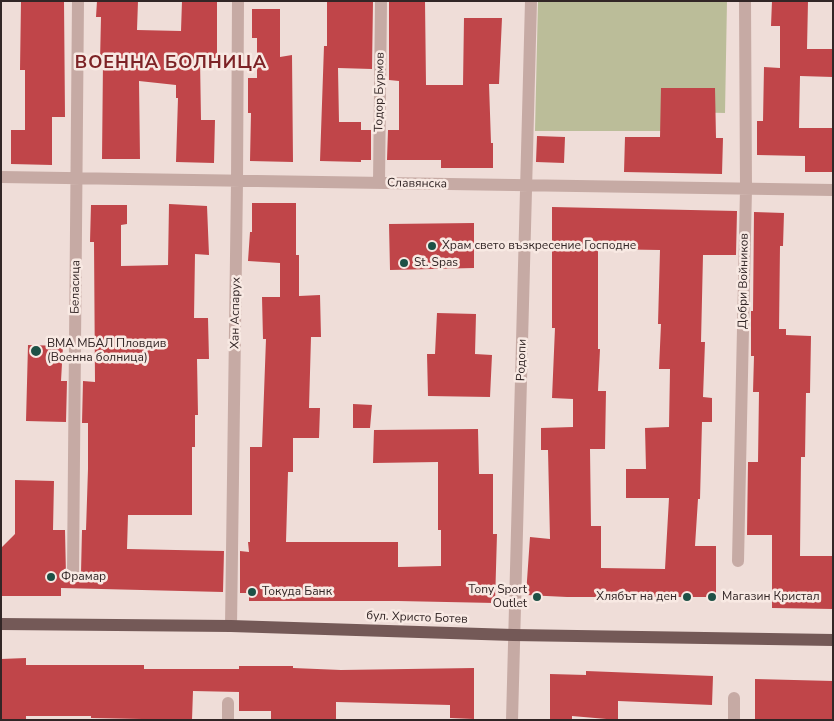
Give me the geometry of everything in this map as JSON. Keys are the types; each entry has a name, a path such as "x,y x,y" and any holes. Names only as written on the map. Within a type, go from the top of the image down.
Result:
{"main road":[{"name":"бул. Христо Ботев","path":"1,624 231,626 833,640"}],"street":[{"name":"Беласица","path":"73,572 78,1"},
{"name":"Хан Аспарух","path":"231,626 238,1"},
{"name":"Тодор Бурмов","path":"379,183 381,1"},
{"name":"Родопи","path":"512,720 532,1"},
{"name":"Добри Войников","path":"738,561 746,189 746,1"},
{"name":"Славянска","path":"1,177 833,190"},
{"path":"734,698 734,720"},
{"path":"228,703 228,720"}],"green space":[{"path":"538,1 727,1 725,113 684,112 681,131 535,131"}],"building":[{"path":"21,1 64,1 65,117 52,117 52,165 11,164 11,130 25,130 25,70 20,70"},
{"path":"97,1 138,1 137,30 181,31 182,1 217,1 217,58 200,59 201,120 215,120 214,163 176,162 178,98 176,98 176,85 139,81 140,159 102,159 103,62 100,62 101,17 96,17"},
{"path":"327,1 373,1 372,69 338,68 339,122 361,122 361,130 371,130 371,160 361,160 361,162 320,161 324,46 327,46"},
{"path":"389,1 425,1 426,85 463,85 464,18 502,18 499,84 489,84 493,168 441,168 441,160 387,160 388,130 399,130 399,81 389,80"},
{"path":"772,1 808,1 807,49 833,49 833,77 800,76 799,128 833,128 833,172 805,172 805,156 757,155 757,121 763,121 764,67 780,68 780,26 771,26"},
{"path":"252,9 280,9 280,57 292,55 293,162 250,161 251,113 248,113 248,78 257,78 257,38 252,38"},
{"path":"661,88 715,88 716,138 723,138 722,174 624,172 625,137 660,137"},
{"path":"537,136 565,137 564,163 536,162"},
{"path":"252,203 296,203 296,255 299,255 299,296 320,295 321,337 311,337 309,408 320,408 319,438 293,438 293,472 288,472 286,542 398,542 398,567 441,566 441,530 438,530 438,462 373,463 374,430 478,429 479,474 493,474 493,534 497,534 495,603 249,601 249,593 240,593 240,551 249,552 248,542 250,542 250,447 262,447 266,339 263,339 262,297 280,297 280,263 248,261 250,232 252,232"},
{"path":"169,204 207,206 209,255 195,254 194,318 208,318 209,359 197,359 198,415 195,415 195,447 192,447 192,515 128,515 127,549 224,551 223,592 61,588 61,596 1,596 1,548 15,534 15,480 54,481 53,530 65,530 66,576 68,579 73,580 80,577 81,573 82,530 86,530 88,469 88,423 82,423 83,381 95,382 94,242 90,242 91,205 127,205 127,224 121,225 121,266 168,265"},
{"path":"552,207 737,211 736,255 703,255 701,342 705,342 703,397 712,398 712,422 702,422 700,499 698,499 695,546 716,546 716,597 567,597 526,595 530,537 550,539 548,450 541,450 541,428 573,427 573,399 552,398 555,328 552,328","holes":["598,249 660,250 658,324 661,324 659,369 670,369 669,427 645,428 646,469 626,469 626,498 669,498 665,569 601,568 601,526 591,526 590,449 605,449 606,391 598,391 600,349 598,349"]},
{"path":"754,212 784,213 783,246 780,246 779,329 786,329 786,335 811,336 810,393 806,393 805,457 801,457 800,556 833,556 833,609 772,608 772,535 747,535 748,462 758,462 759,392 753,392 754,356 751,356"},
{"name":"Храм свето възкресение Господне","path":"474,223 474,268 390,270 389,224"},
{"path":"437,313 476,314 475,354 492,355 490,397 428,396 427,354 435,354"},
{"path":"28,345 63,346 61,381 67,381 66,422 26,421"},
{"path":"353,404 372,405 370,428 353,428"},
{"path":"26,658 26,665 144,665 144,669 239,669 239,666 293,666 293,668 341,670 474,668 474,719 450,718 450,705 336,702 336,720 271,720 271,711 239,711 239,692 193,691 192,720 91,718 91,716 26,716 26,720 1,720 1,659"},
{"path":"586,671 713,676 712,705 618,701 618,720 572,716 572,720 550,720 550,674 586,675"},
{"path":"755,679 833,681 833,720 755,719"}],"place":[{"name":"Храм свето възкресение Господне","path":"432,246"},
{"name":"St. Spas","path":"404,263"},
{"name":"ВМА МБАЛ Пловдив (Военна болница)","path":"36,351"},
{"name":"Фрамар","path":"51,577"},
{"name":"Токуда Банк","path":"252,592"},
{"name":"Tony Sport Outlet","path":"537,597"},
{"name":"Хлябът на ден","path":"687,597"},
{"name":"Магазин Кристал","path":"712,597"}],"district":[{"name":"ВОЕННА БОЛНИЦА","path":"171,64"}]}
